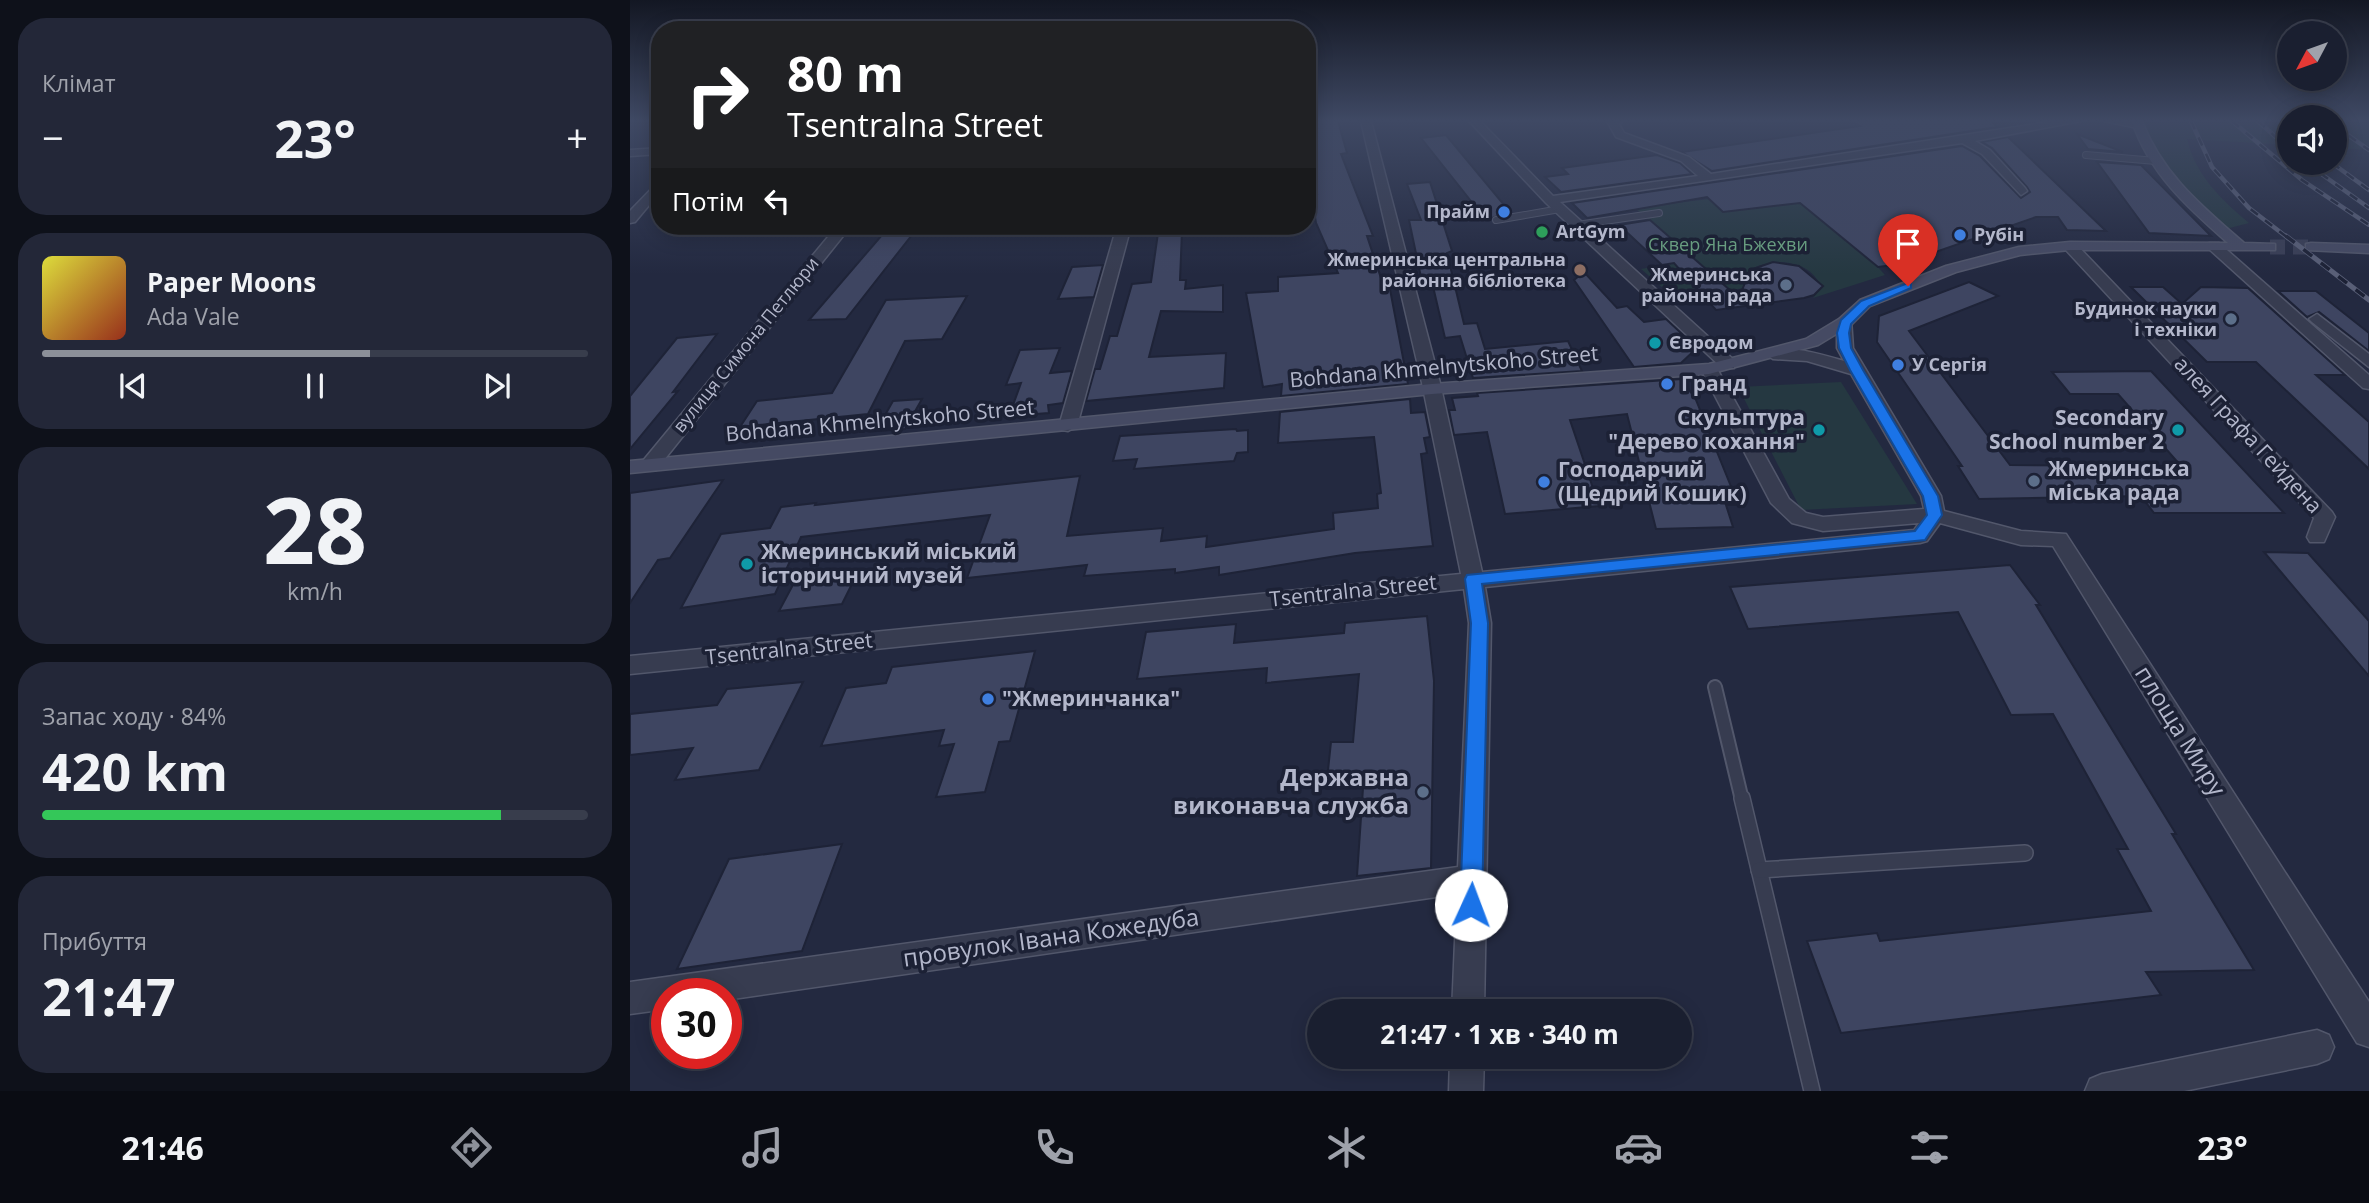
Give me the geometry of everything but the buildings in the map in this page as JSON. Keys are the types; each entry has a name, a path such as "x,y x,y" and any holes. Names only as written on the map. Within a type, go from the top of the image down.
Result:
{"street":[{"path":"1378,172 1432,390 1480,623 1468,999"},
{"path":"1523,172 1718,366 1781,503 1799,518 1823,524 1935,515 1931,496 1845,348 1845,323"},
{"path":"1701,172 1709,178"},
{"path":"1555,205 1749,172"},
{"path":"2004,172 2021,191"},
{"path":"2165,172 2228,246 2369,384"},
{"path":"630,219 651,194"},
{"name":"вулиця Симона Петлюри","path":"649,466 837,235"},
{"path":"1068,426 1121,235"},
{"name":"Bohdana Khmelnytskoho Street","path":"630,467 1432,390 1718,366 1812,342 1845,323 1865,303 1951,269 2019,251 2070,246 2270,247"},
{"name":"алея Графа Гейдена","path":"2070,246 2325,517 2317,537"},
{"path":"2228,246 2369,362"},
{"path":"2311,247 2369,249"},
{"path":"1773,354 1808,356 1857,370"},
{"name":"площа Миру","path":"1935,515 1982,530 2021,538 2059,539 2369,1031"},
{"name":"Tsentralna Street","path":"630,665 1920,536 1935,515"},
{"name":"провулок Івана Кожедуба","path":"630,998 1472,878"},
{"path":"2102,1091 2317,1047"},
{"path":"1466,1091 1467,1069"}],"lane":[{"path":"1496,220 1555,205"},
{"path":"1577,225 1659,213"},
{"path":"1715,687 1812,1091"},
{"path":"1759,870 2025,853"}],"green space":[{"path":"2169,172 2201,172 2219,196 2249,223 2222,230 2186,199"},
{"name":"Сквер Яна Бжехви","path":"1709,199 1723,212 1800,203 1885,275 1813,298 1821,288 1809,271 1790,263 1769,263 1750,270 1748,281 1753,287 1702,294 1678,301 1641,269 1694,259 1635,208"},
{"path":"1841,382 1917,504 1801,510 1738,387"}],"tunnel":[{"path":"2270,247 2311,247"}],"railway":[{"path":"2216,172 2249,208 2288,238"},
{"path":"2292,172 2369,225"},
{"path":"2347,174 2369,190"},
{"path":"2323,175 2369,208"},
{"path":"2286,236 2369,300"}],"place":[{"name":"Прайм","path":"1504,212"},
{"name":"ArtGym","path":"1542,232"},
{"name":"Рубін","path":"1960,235"},
{"name":"Жмеринська центральна районна бібліотека","path":"1580,270"},
{"name":"Жмеринська районна рада","path":"1786,285"},
{"name":"Будинок науки і техніки","path":"2231,319"},
{"name":"Євродом","path":"1655,343"},
{"name":"У Сергія","path":"1898,365"},
{"name":"Гранд","path":"1667,384"},
{"name":"Скульптура \"Дерево кохання\"","path":"1819,430"},
{"name":"Secondary School number 2","path":"2178,430"},
{"name":"Жмеринська міська рада","path":"2034,481"},
{"name":"Господарчий (Щедрий Кошик)","path":"1544,482"},
{"name":"Жмеринський міський історичний музей","path":"747,564"},
{"name":"\"Жмеринчанка\"","path":"988,699"},
{"name":"Державна виконавча служба","path":"1423,792"}],"route":[{"path":"1471,905 1480,623 1473,579 1920,536 1935,515 1931,496 1845,348 1843,333 1845,323 1865,303 1908,286"}]}
